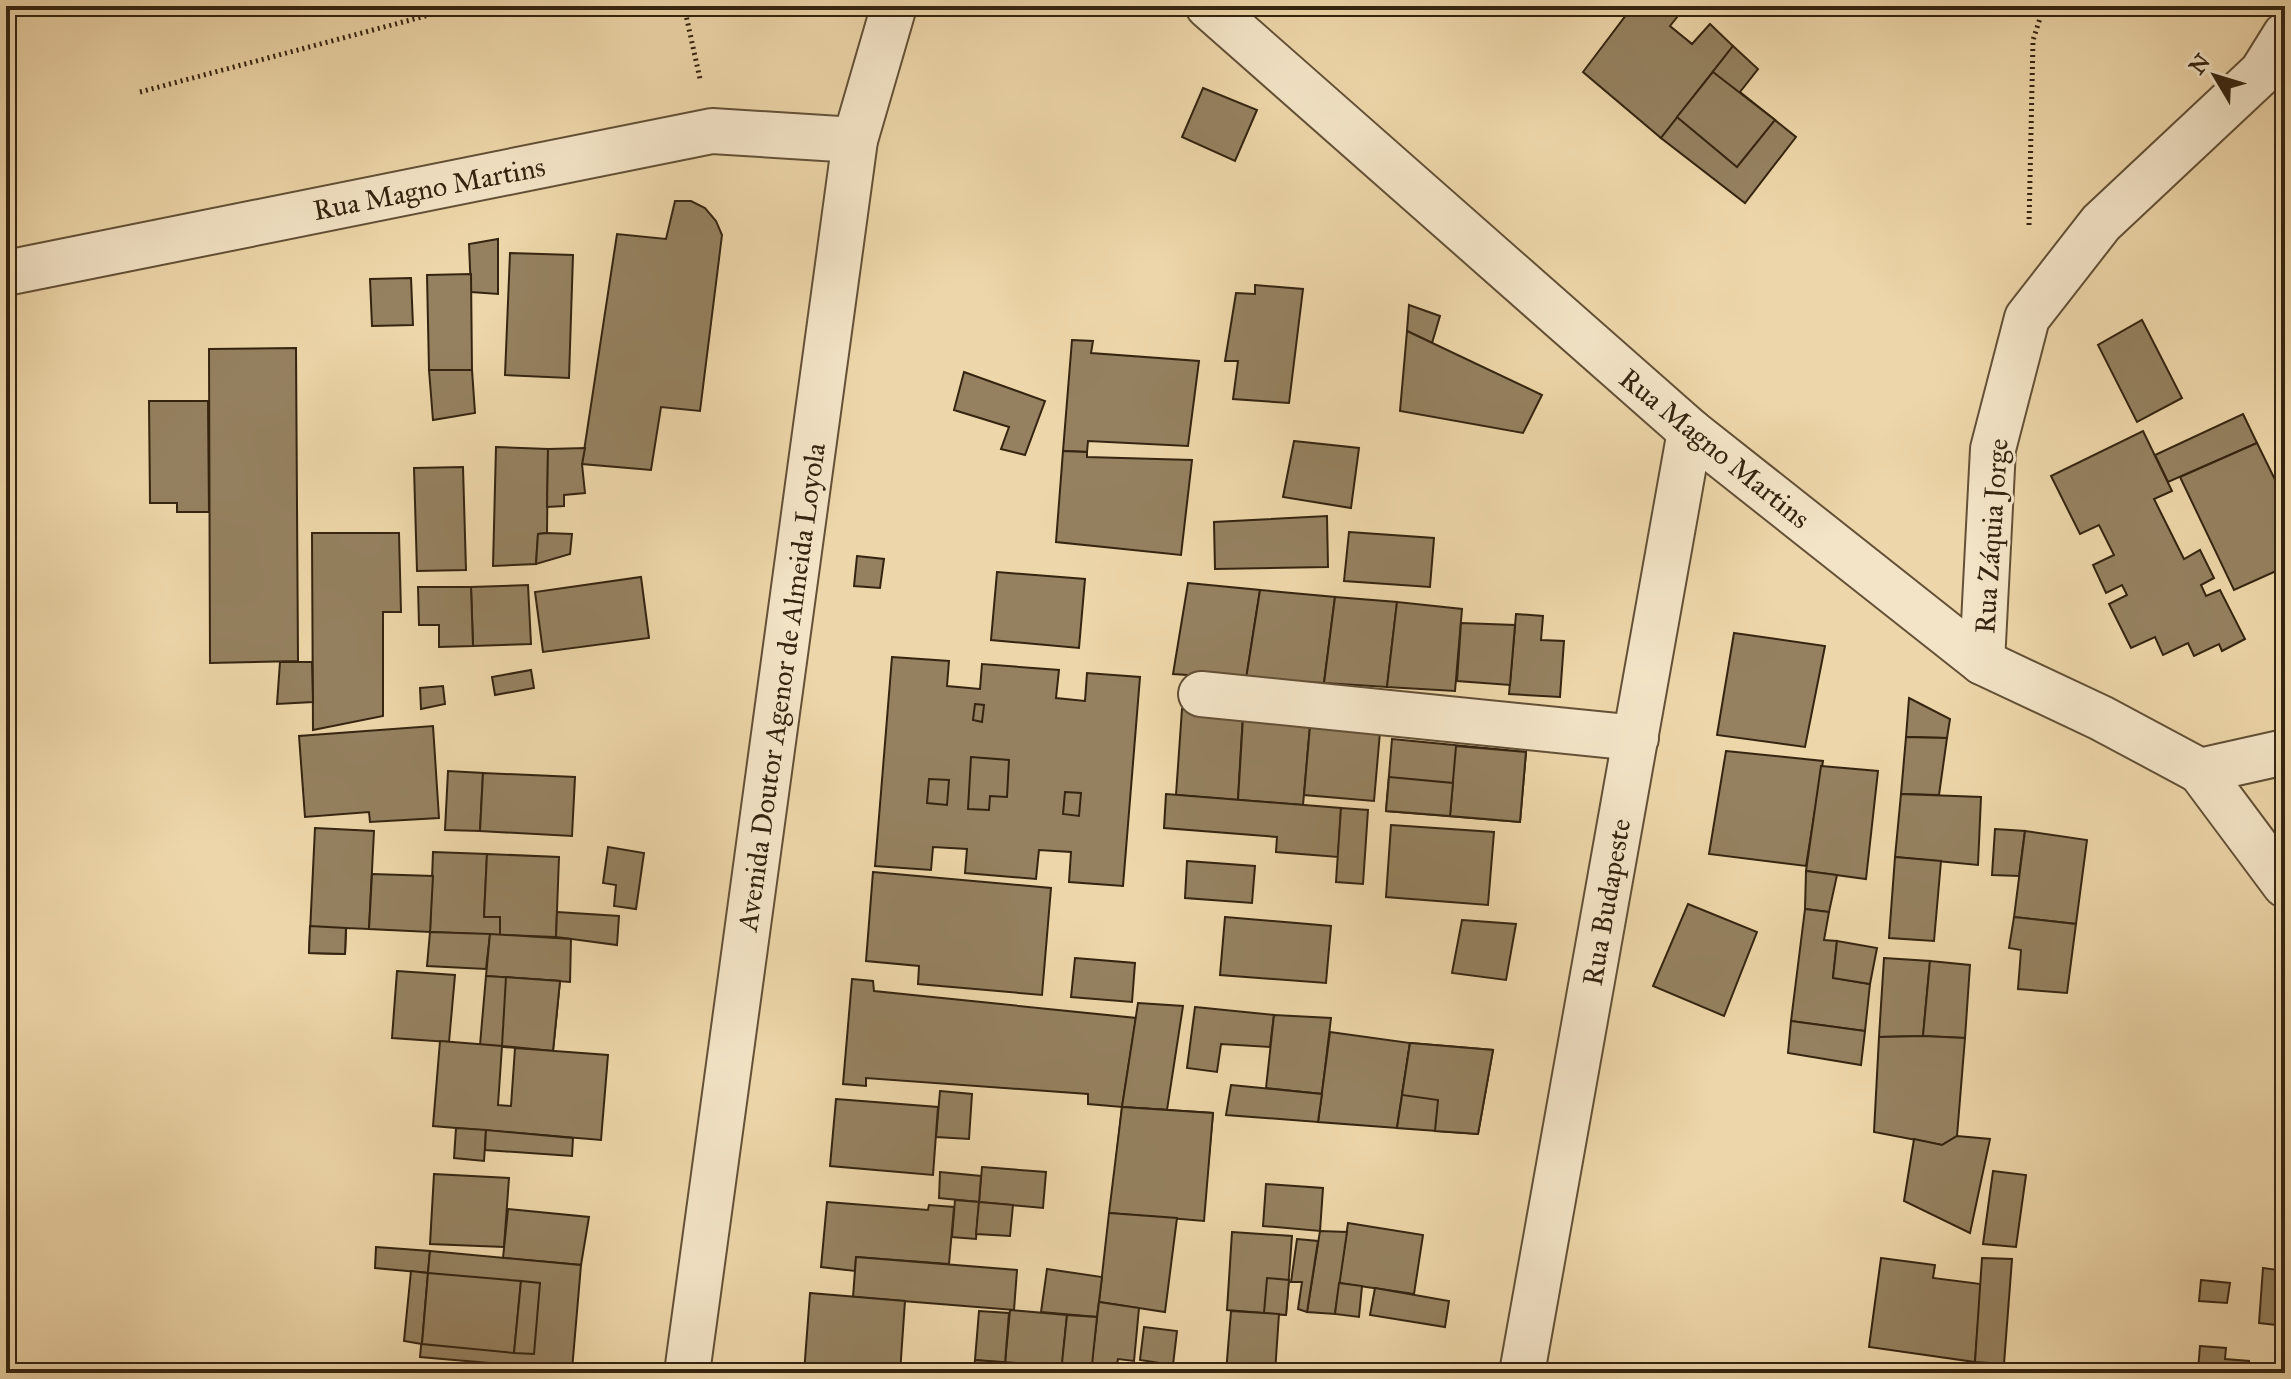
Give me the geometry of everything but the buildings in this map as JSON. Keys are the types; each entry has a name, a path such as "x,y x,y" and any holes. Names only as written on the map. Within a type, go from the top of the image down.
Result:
{"street":[{"name":"Avenida Doutor Agenor de Almeida Loyola","path":"687,1373 855,140 894,6"},
{"name":"Rua Magno Martins","path":"1208,6 1690,431 1982,662 2101,718 2200,771"},
{"name":"Rua Záquia Jorge","path":"1982,662 1993,449 2027,318 2101,223 2262,72 2285,35"},
{"name":"Rua Magno Martins","path":"6,273 712,131 855,140"},
{"name":"Rua Budapeste","path":"1522,1373 1690,431"},
{"path":"1201,694 1636,738"},
{"path":"2285,752 2200,771 2285,885"}],"path":[{"path":"140,92 463,6"},
{"path":"684,6 712,131"},
{"path":"2029,239 2033,40 2044,6"}]}
